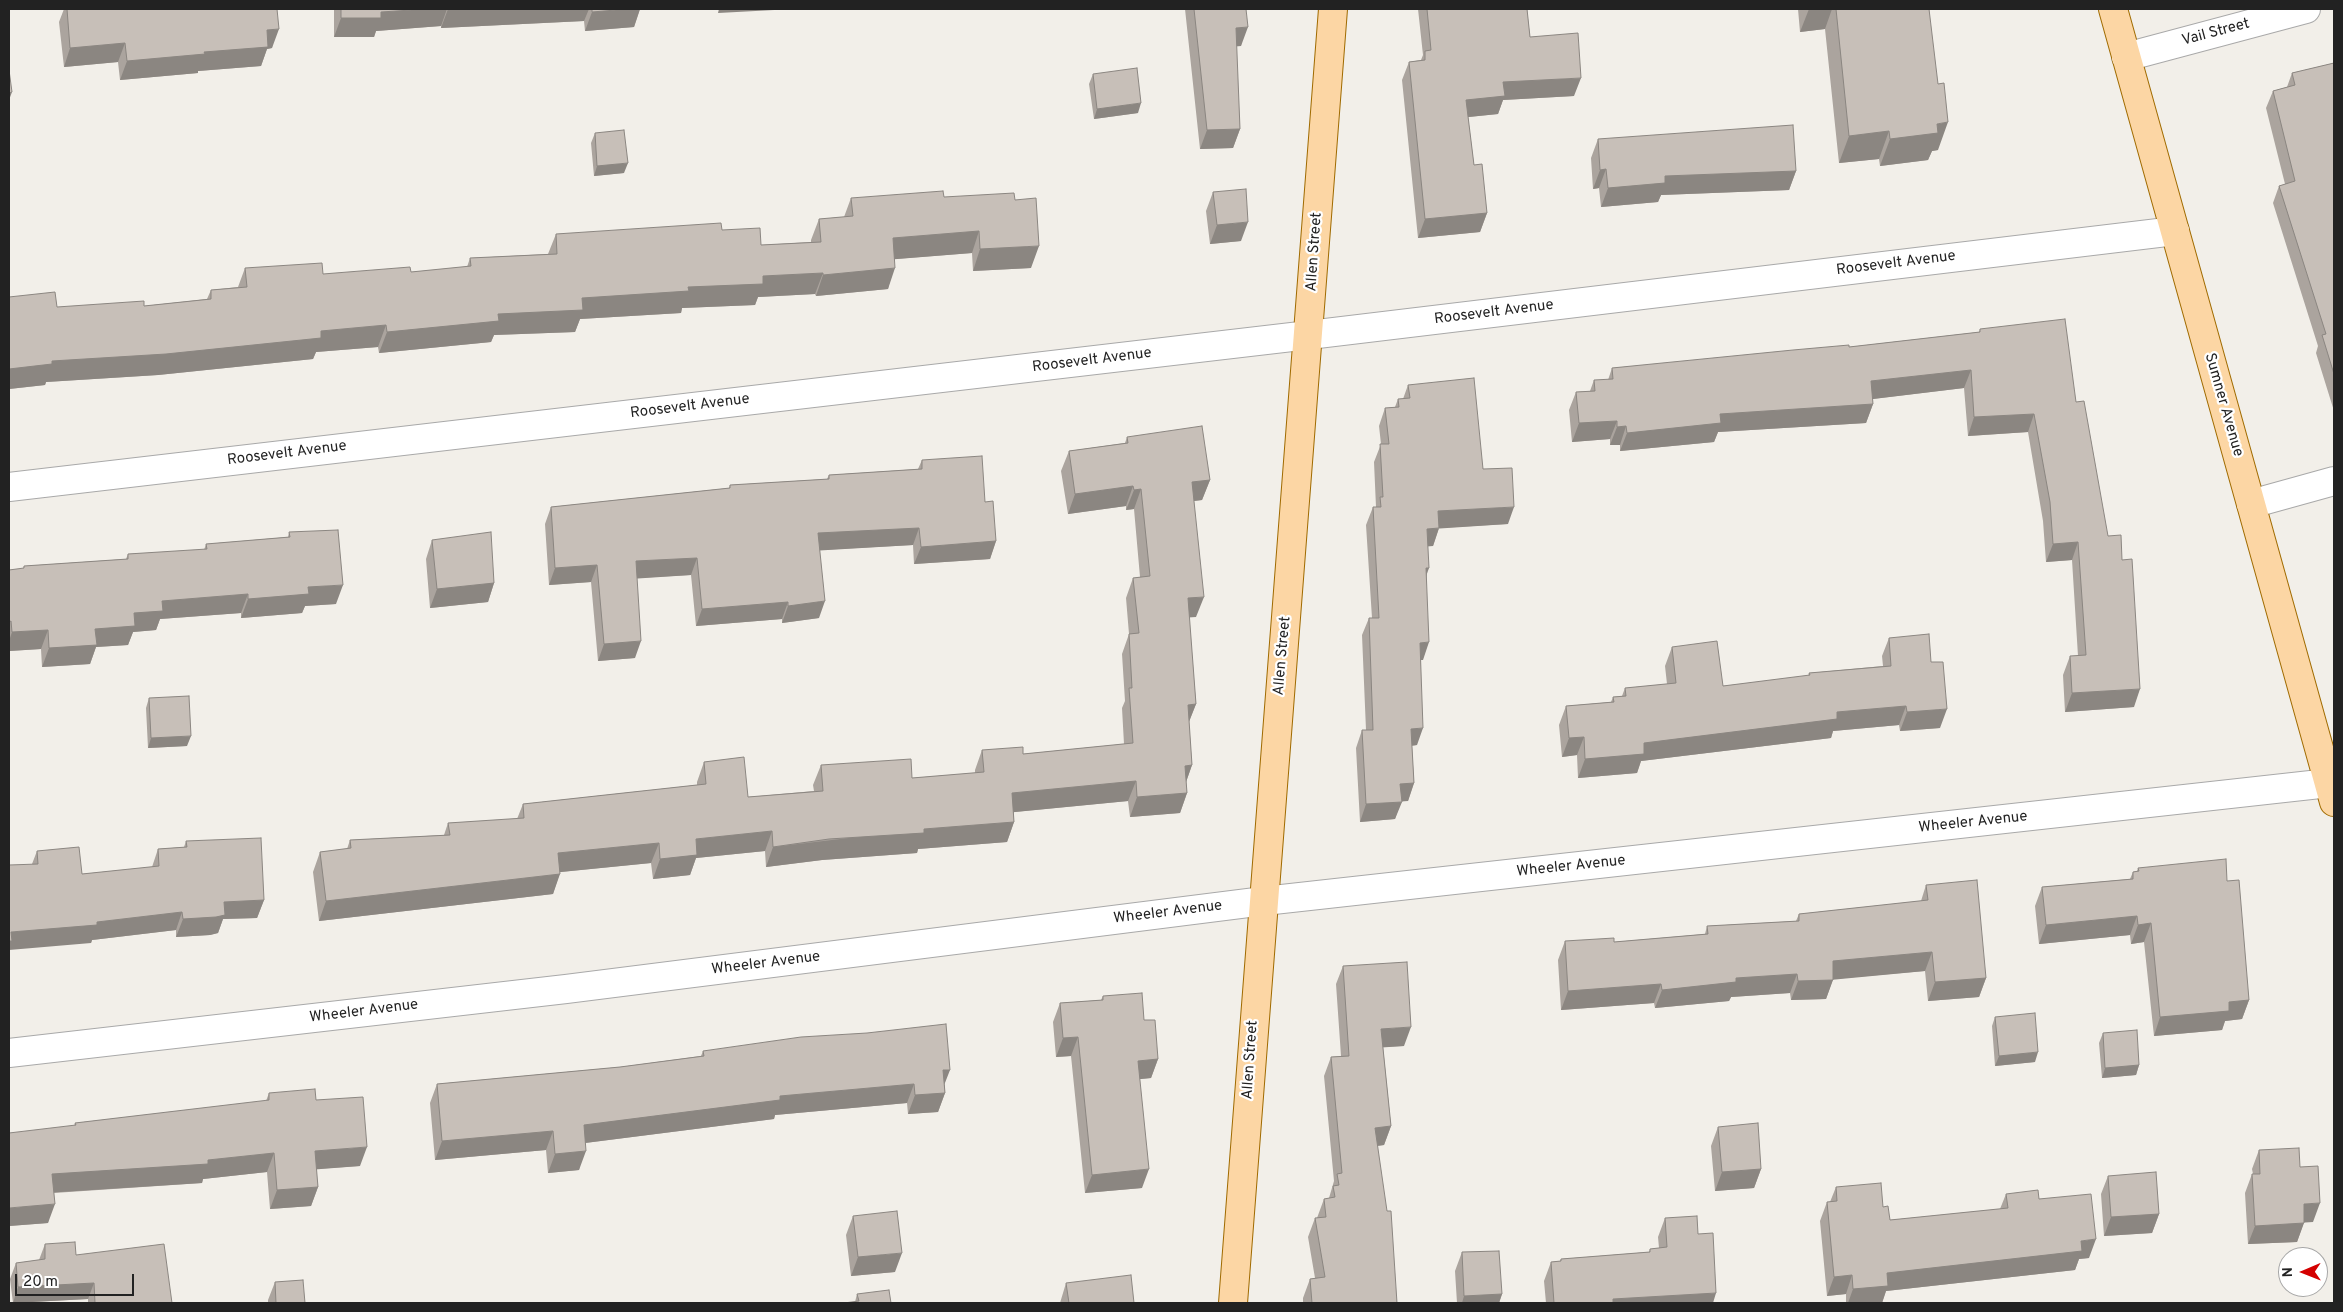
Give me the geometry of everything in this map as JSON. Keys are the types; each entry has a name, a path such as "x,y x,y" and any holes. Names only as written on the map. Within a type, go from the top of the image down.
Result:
{"main road":[{"name":"Allen Street","path":"1233,1303 1333,9"},
{"name":"Sumner Avenue","path":"2113,9 2332,792"}],"street":[{"name":"Vail Street","path":"2126,57 2306,9"},
{"name":"Roosevelt Avenue","path":"9,486 1309,335 2174,231"},
{"path":"2251,504 2334,481"},
{"name":"Wheeler Avenue","path":"9,1054 576,987 1264,902 2332,792"}],"building":[{"path":"67,9 277,9 279,29 267,30 268,47 127,61 125,43 70,48"},
{"path":"341,9 427,9 381,12 381,18 341,18"},
{"path":"592,9 628,9 592,12"},
{"path":"1194,9 1246,9 1248,27 1236,28 1240,129 1207,130"},
{"path":"1427,9 1527,9 1530,37 1578,33 1581,78 1503,82 1505,96 1466,100 1474,165 1482,164 1487,213 1425,219 1409,62 1425,60 1425,51 1431,50"},
{"path":"1836,9 1929,9 1938,84 1944,83 1948,122 1937,124 1938,133 1890,139 1889,131 1849,136"},
{"path":"2334,63 2334,374 2322,335 2326,334 2279,186 2295,181 2273,91 2295,85 2292,73"},
{"path":"1137,68 1141,103 1097,109 1093,74"},
{"path":"9,70 12,92 9,93"},
{"path":"1793,125 1796,171 1665,176 1665,183 1608,188 1606,169 1600,170 1598,139"},
{"path":"624,130 628,163 597,166 595,133"},
{"path":"1246,189 1248,222 1217,225 1213,192"},
{"path":"943,191 944,197 1014,193 1015,200 1036,198 1039,246 980,249 979,231 893,238 895,268 823,275 823,273 763,276 763,284 688,287 689,291 582,298 583,310 498,314 499,321 387,332 386,325 321,331 321,338 166,354 52,361 52,364 9,369 9,297 55,292 57,307 144,301 144,306 211,299 211,290 247,287 245,268 322,263 323,274 410,267 411,272 471,266 470,258 557,254 556,234 721,223 722,230 760,228 761,245 821,242 819,219 853,216 851,198"},
{"path":"2065,319 2076,402 2084,401 2108,536 2121,535 2122,560 2132,559 2140,689 2072,693 2070,656 2086,655 2078,542 2053,544 2050,502 2034,414 1974,417 1971,370 1871,381 1873,404 1720,414 1721,423 1627,433 1626,426 1617,427 1617,421 1579,423 1576,392 1595,391 1594,380 1613,379 1612,368 1849,345 1849,347 1980,332 1980,329"},
{"path":"1474,378 1483,469 1512,468 1514,507 1438,511 1439,528 1427,529 1429,568 1426,568 1429,642 1420,643 1423,728 1411,729 1414,783 1400,784 1402,802 1366,804 1362,730 1373,730 1369,618 1379,618 1373,507 1381,507 1380,497 1383,497 1380,444 1389,444 1385,408 1399,407 1398,399 1410,398 1408,385"},
{"path":"1202,426 1210,480 1192,482 1204,597 1188,598 1196,704 1188,705 1192,765 1185,766 1187,793 1137,797 1136,781 1012,793 1014,822 924,829 924,833 829,839 773,847 772,831 696,839 697,855 660,859 659,843 558,853 560,874 326,901 320,852 351,848 350,840 450,835 448,823 524,818 523,804 706,784 704,762 744,757 748,797 823,791 821,765 911,759 912,778 984,772 982,750 1023,747 1023,754 1133,743 1129,688 1132,688 1129,634 1139,633 1133,578 1150,576 1141,489 1134,490 1133,486 1075,494 1069,451 1128,443 1127,437"},
{"path":"982,456 985,502 993,501 996,541 921,547 919,528 818,533 825,601 788,606 788,602 702,609 697,558 636,561 641,641 604,644 597,565 555,568 551,507 730,488 730,485 829,479 829,475 922,469 922,460"},
{"path":"338,530 343,585 308,587 309,594 248,599 248,594 162,601 163,611 134,613 135,626 95,629 97,645 49,648 48,630 12,632 11,621 9,622 9,570 24,568 24,566 128,559 128,554 207,549 206,544 290,537 289,532"},
{"path":"491,532 494,583 437,589 432,540"},
{"path":"1929,634 1931,662 1943,662 1947,709 1907,712 1906,706 1837,712 1837,719 1644,743 1644,754 1585,759 1584,737 1569,738 1566,706 1614,702 1613,697 1626,696 1625,688 1676,683 1672,647 1717,641 1723,686 1810,675 1809,673 1891,666 1889,638"},
{"path":"189,696 191,736 151,738 149,698"},
{"path":"261,838 264,900 224,902 225,915 216,917 183,919 182,912 97,922 97,925 11,932 12,941 9,941 9,865 38,864 37,851 79,847 82,874 159,866 158,849 187,847 186,841"},
{"path":"2226,859 2227,881 2239,880 2249,1000 2229,1002 2229,1011 2160,1017 2151,923 2138,925 2137,916 2046,925 2042,887 2133,879 2133,872 2139,871 2138,868"},
{"path":"1977,880 1986,978 1935,982 1932,952 1833,961 1833,980 1798,981 1797,974 1736,978 1736,982 1662,990 1661,984 1568,991 1565,941 1614,938 1614,942 1708,934 1707,926 1799,921 1799,914 1928,900 1926,885"},
{"path":"1407,962 1411,1027 1381,1029 1391,1126 1375,1128 1387,1211 1391,1211 1397,1303 1312,1303 1310,1279 1325,1277 1315,1218 1326,1217 1324,1199 1335,1197 1333,1186 1339,1185 1337,1174 1342,1173 1331,1057 1349,1056 1343,966"},
{"path":"1142,993 1144,1020 1155,1020 1158,1059 1138,1061 1149,1169 1092,1175 1078,1037 1063,1038 1060,1003 1103,1000 1103,996"},
{"path":"2035,1013 2038,1052 1999,1056 1995,1017"},
{"path":"946,1024 950,1070 943,1070 945,1093 915,1095 914,1084 780,1096 780,1100 584,1125 586,1151 555,1154 553,1131 442,1141 437,1084 620,1067 704,1056 703,1051 801,1037 867,1033"},
{"path":"2137,1030 2139,1065 2105,1068 2103,1033"},
{"path":"315,1089 316,1100 363,1097 367,1147 315,1151 318,1187 277,1190 274,1153 208,1160 208,1164 52,1174 55,1204 9,1208 9,1133 76,1125 75,1123 269,1100 269,1093"},
{"path":"1758,1123 1761,1169 1722,1172 1718,1127"},
{"path":"2299,1148 2300,1167 2318,1166 2320,1203 2304,1204 2304,1223 2255,1226 2252,1174 2260,1174 2259,1150"},
{"path":"2156,1172 2159,1214 2111,1217 2108,1176"},
{"path":"1881,1183 1883,1207 1888,1206 1890,1220 2008,1208 2006,1194 2038,1190 2039,1199 2091,1194 2096,1239 2081,1241 2082,1251 1887,1273 1888,1286 1853,1289 1852,1275 1834,1277 1827,1202 1837,1201 1836,1187"},
{"path":"897,1211 902,1253 858,1257 853,1216"},
{"path":"1697,1216 1698,1234 1713,1233 1716,1293 1613,1299 1613,1303 1554,1303 1551,1262 1561,1261 1561,1259 1650,1252 1650,1249 1667,1247 1665,1218"},
{"path":"75,1242 76,1255 164,1244 172,1303 95,1303 94,1283 18,1287 16,1263 45,1259 45,1244"},
{"path":"1499,1251 1502,1294 1464,1296 1462,1252"},
{"path":"1131,1275 1134,1303 1069,1303 1066,1283"},
{"path":"303,1280 305,1303 276,1303 275,1282"},
{"path":"889,1290 891,1303 844,1303 859,1301 857,1294"}]}
